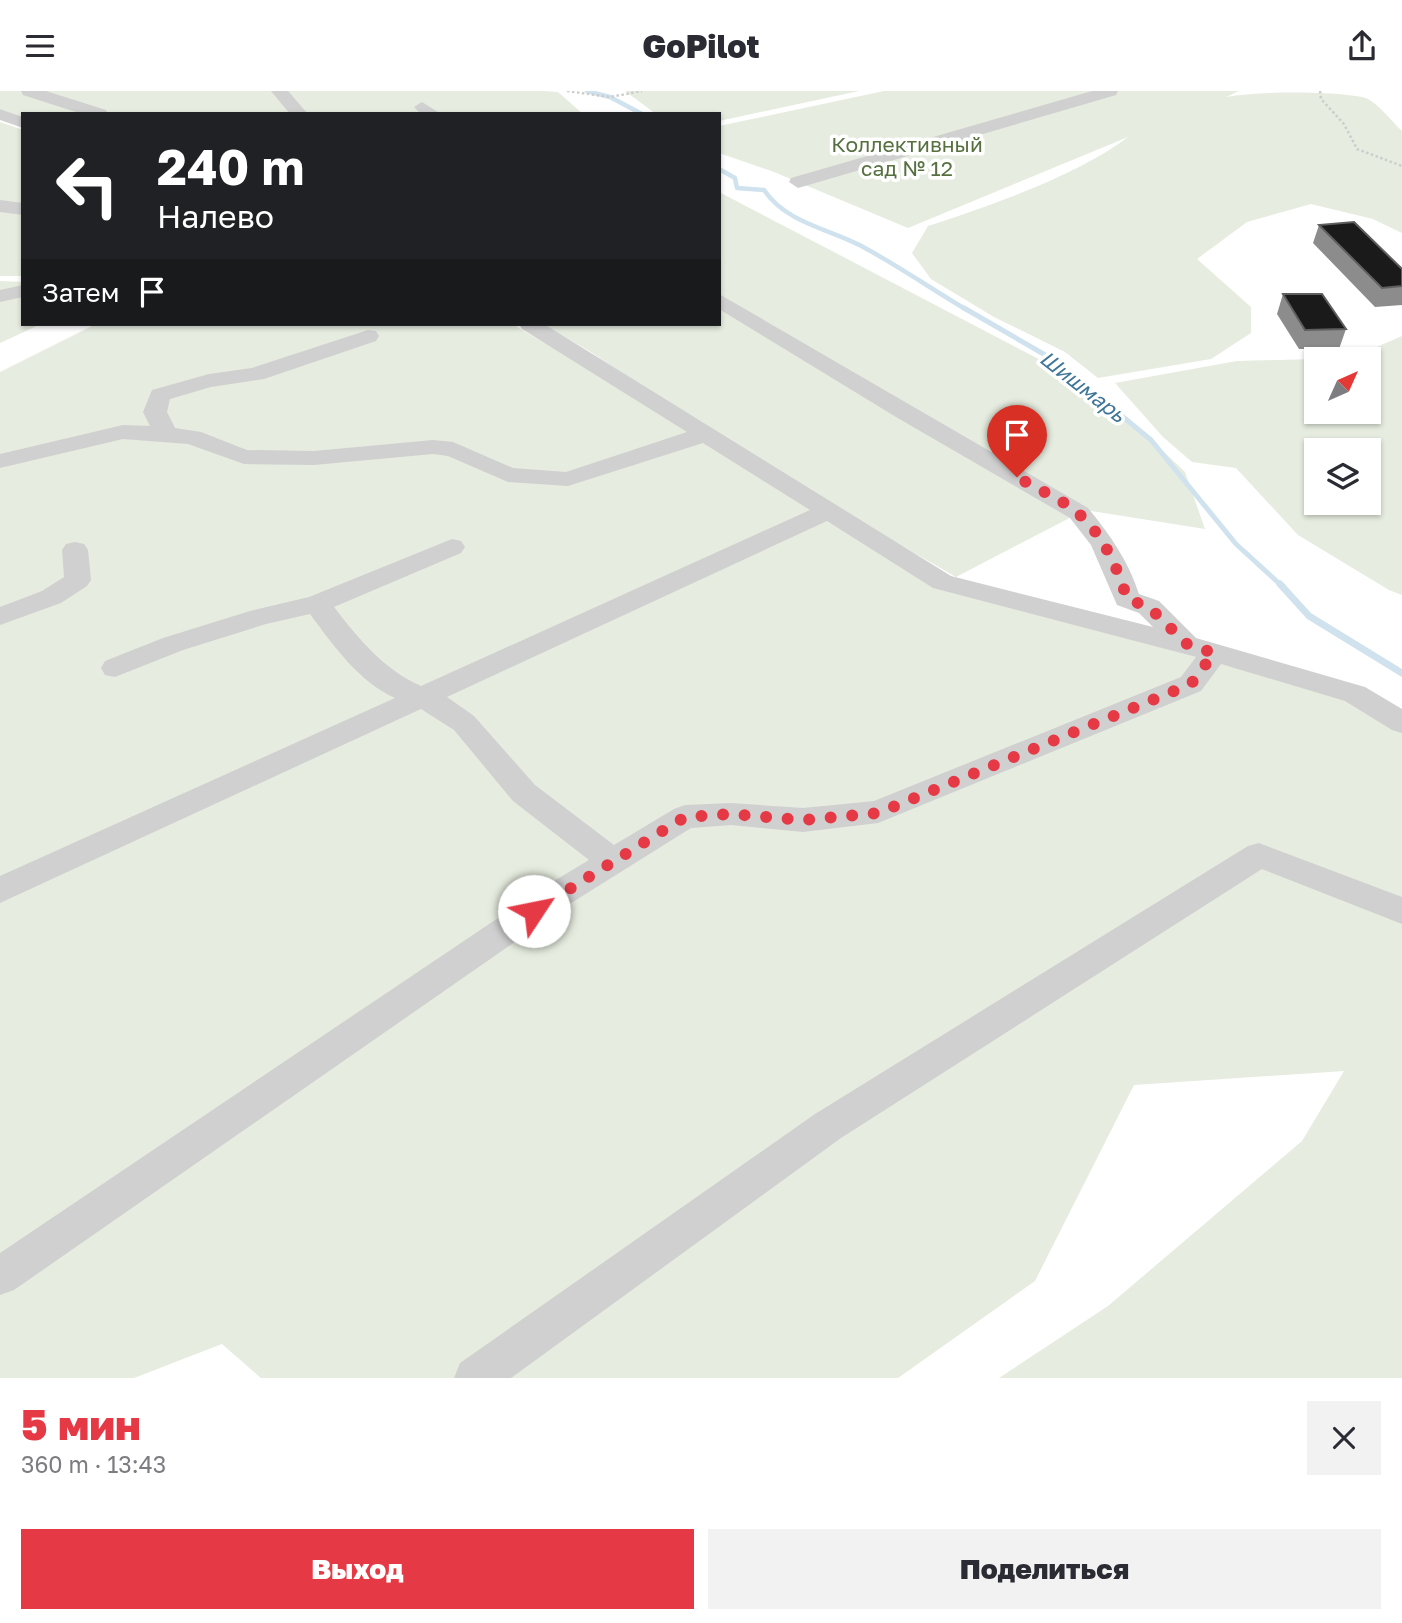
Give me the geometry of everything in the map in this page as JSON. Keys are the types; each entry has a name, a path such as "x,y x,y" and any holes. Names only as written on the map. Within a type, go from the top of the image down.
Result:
{"street":[{"path":"29,91 94,112"},
{"path":"279,91 298,112"},
{"path":"798,182 1110,91"},
{"path":"0,114 20,123"},
{"path":"0,125 20,123"},
{"path":"0,206 21,209"},
{"path":"0,296 21,291"},
{"path":"721,301 904,412 1079,513 1103,543 1119,574 1127,599 1149,607 1201,649"},
{"path":"533,326 942,583 1201,649 1355,694 1402,723"},
{"path":"166,433 155,412 160,395 209,381 256,374 368,336"},
{"path":"0,461 123,432 166,433 192,437 244,457 314,458 433,447 453,449 508,475 568,479 706,435"},
{"path":"0,890 827,512"},
{"path":"115,668 173,645 260,617 317,604 452,547"},
{"path":"0,616 40,602 73,585 78,580 75,550"},
{"path":"317,604 348,645 390,684 419,699 438,705 464,723 524,793 612,861"},
{"path":"0,1276 612,861 685,817 731,814 803,820 878,813 1191,684 1201,649"},
{"path":"475,1378 828,1126 1259,855 1402,911"}],"path":[{"path":"567,91 610,97 642,91"},
{"path":"1320,91 1321,99 1344,124 1357,149 1402,166"}],"green space":[{"path":"0,91 544,91 558,92 581,112 21,112 21,116 0,109"},
{"path":"625,91 859,91 721,121 721,112 653,112"},
{"name":"Коллективный сад № 12","path":"884,91 1239,91 1226,97 1297,93 1366,98 1402,131 1402,233 1373,219 1311,204 1247,222 1197,259 1251,307 1251,333 1211,359 1098,378 1065,352 994,317 931,279 912,253 928,226 1058,177 1084,165 1128,137 908,228 774,172 721,154 721,126"},
{"path":"0,122 21,129 21,276 0,276"},
{"path":"721,193 1054,367 1143,432 1185,472 1205,529 1085,510 956,577 765,467 546,326 721,326"},
{"path":"0,281 21,282 21,326 37,326 0,343"},
{"path":"92,326 515,326 633,395 930,585 1351,699 1402,730 1402,1378 999,1378 1108,1306 1302,1141 1344,1071 1134,1085 1035,1281 898,1378 261,1378 222,1344 134,1378 0,1378 0,372"},
{"path":"1402,336 1402,595 1389,590 1298,535 1236,468 1192,462 1163,437 1115,383 1237,361 1304,359 1304,424 1381,424 1381,347 1377,347"}],"building":[{"path":"1354,222 1402,269 1402,286 1382,288 1319,225"},
{"path":"1283,294 1322,294 1346,329 1305,330"}],"waterway":[{"name":"Шишмарь","path":"587,91 610,97 638,112"},
{"name":"Шишмарь","path":"721,170 735,178 737,188 764,190 785,211 810,225 865,248 967,310"},
{"name":"Шишмарь","path":"964,308 1054,360 1151,440 1236,544 1281,585"},
{"name":"Шишмарь","path":"1281,585 1309,616 1402,673"}],"route":[{"path":"534,911 685,817 731,814 803,820 878,813 1191,684 1214,653 1188,645 1149,607 1127,599 1119,574 1103,543 1079,513 1017,477"}]}
